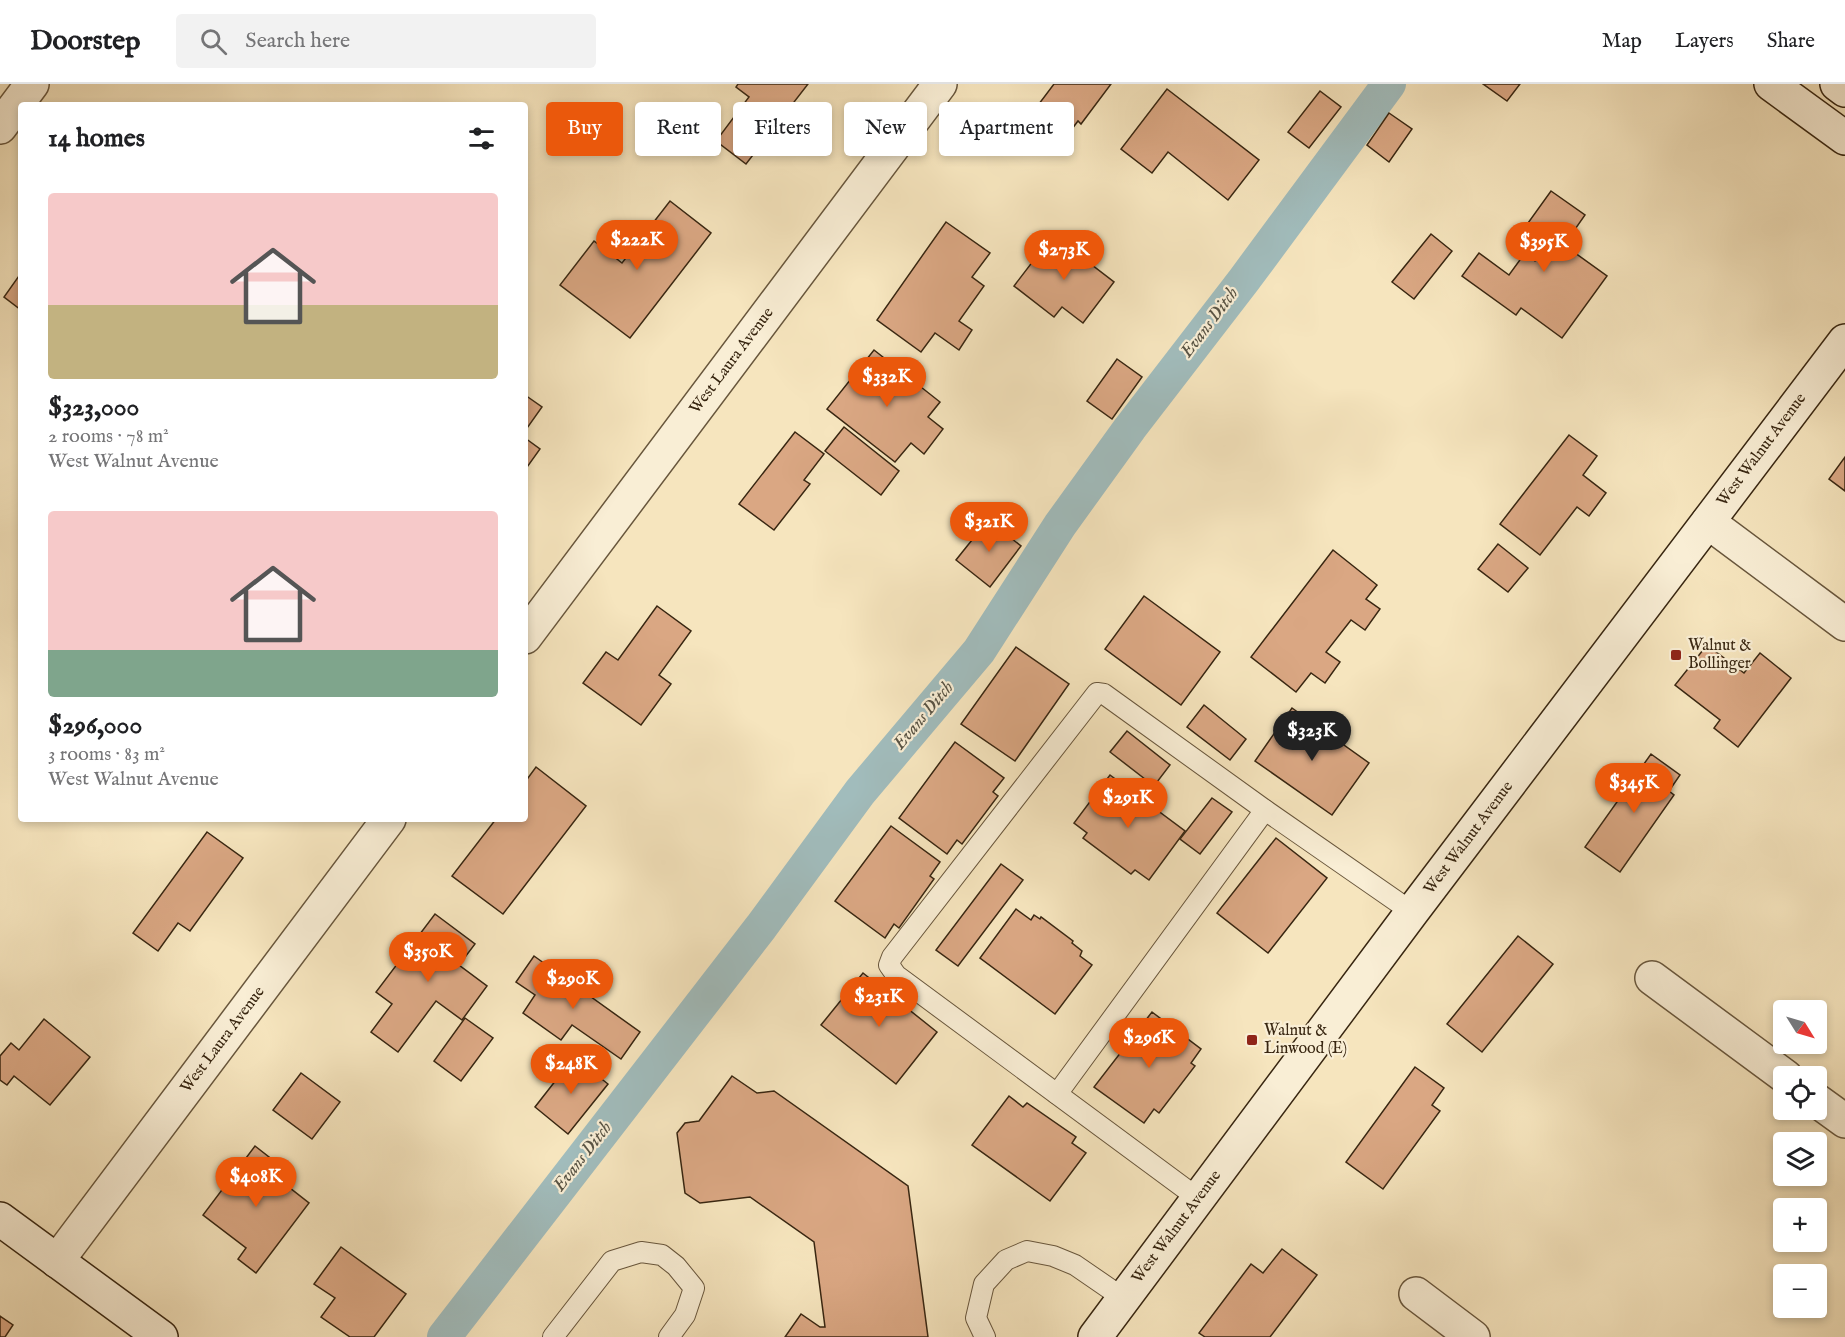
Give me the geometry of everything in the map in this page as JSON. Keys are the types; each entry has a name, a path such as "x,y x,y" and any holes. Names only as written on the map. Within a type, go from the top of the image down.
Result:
{"street":[{"path":"19,102 32,84"},
{"name":"West Laura Avenue","path":"528,633 940,84"},
{"path":"1771,84 1845,138"},
{"path":"1837,84 1845,90"},
{"path":"0,127 18,103"},
{"name":"West Walnut Avenue","path":"1095,1337 1412,912 1845,341"},
{"path":"1708,522 1845,624"},
{"name":"West Laura Avenue","path":"57,1261 387,822"},
{"path":"1652,978 1773,1067"},
{"path":"1827,1108 1845,1121"},
{"path":"0,1219 160,1337"},
{"path":"1416,1294 1473,1337"}],"lane":[{"path":"1198,1199 896,975 889,965 892,957 1097,693 1104,694 1412,912"},
{"path":"1057,1094 1265,810"},
{"path":"985,1337 976,1318 984,1284 1006,1260 1027,1251 1053,1256 1075,1265 1123,1298"},
{"path":"553,1337 612,1261 641,1252 662,1255 676,1266 694,1288 686,1315 669,1337"}],"building":[{"path":"738,84 808,84 794,102 745,102 749,97 736,87"},
{"path":"1054,84 1111,84 1081,124 1078,121 1074,126 1074,102 1040,102"},
{"path":"1483,84 1520,84 1507,101"},
{"path":"1167,89 1259,160 1228,200 1168,152 1152,173 1121,149"},
{"path":"1320,91 1341,107 1309,148 1288,132"},
{"path":"1389,113 1412,129 1389,162 1367,145"},
{"path":"733,118 733,154 721,145 721,134"},
{"path":"736,156 752,156 746,164"},
{"path":"1551,191 1585,215 1564,245 1607,276 1562,338 1521,308 1516,315 1462,276 1479,253 1509,275 1525,253 1535,261 1551,238 1528,223"},
{"path":"670,201 711,233 630,338 560,285 594,241 622,263"},
{"path":"946,222 990,253 972,277 984,286 959,321 972,330 959,350 935,333 921,352 877,320"},
{"path":"1431,234 1452,251 1414,299 1392,282"},
{"path":"1053,235 1114,282 1083,323 1062,307 1054,317 1014,286"},
{"path":"18,277 18,308 4,297"},
{"path":"874,350 940,402 928,417 943,429 924,454 911,443 895,462 827,409"},
{"path":"1117,359 1142,377 1112,419 1087,401"},
{"path":"528,397 542,407 528,427"},
{"path":"844,427 899,471 881,495 825,451"},
{"path":"795,432 824,454 804,480 810,484 774,530 739,504"},
{"path":"1569,435 1597,456 1583,475 1606,493 1589,516 1577,507 1540,555 1500,524"},
{"path":"528,440 540,449 528,466"},
{"path":"1845,457 1845,491 1829,479"},
{"path":"988,520 1021,546 990,587 956,560"},
{"path":"1498,544 1528,568 1508,592 1478,569"},
{"path":"1333,550 1377,585 1366,599 1380,609 1365,630 1351,620 1326,652 1340,662 1325,683 1311,673 1296,692 1251,657"},
{"path":"1144,596 1220,652 1181,705 1105,649"},
{"path":"657,606 691,631 659,675 671,684 641,725 583,683 606,652 618,660"},
{"path":"1707,645 1744,673 1760,653 1791,678 1738,747 1714,728 1720,720 1675,685"},
{"path":"1016,647 1069,684 1015,761 961,724"},
{"path":"1204,705 1246,739 1230,760 1187,727"},
{"path":"1292,708 1369,763 1332,815 1255,761"},
{"path":"1127,731 1170,765 1154,786 1110,752"},
{"path":"955,742 1004,778 993,792 998,796 962,844 957,840 947,854 899,818"},
{"path":"1651,754 1680,775 1669,791 1674,795 1620,872 1585,847"},
{"path":"536,767 586,806 503,914 452,876 494,822 528,822 528,778"},
{"path":"1110,775 1185,831 1149,880 1135,870 1131,874 1083,838 1087,833 1074,823"},
{"path":"1212,798 1232,812 1200,854 1180,839"},
{"path":"891,826 940,862 930,876 934,879 899,928 894,924 885,938 835,901"},
{"path":"207,832 243,858 190,931 178,923 158,951 133,933"},
{"path":"1276,838 1327,878 1268,953 1217,913"},
{"path":"1001,864 1023,880 958,966 936,950"},
{"path":"1016,909 1031,920 1034,915 1040,919 1041,917 1073,941 1072,943 1082,951 1080,956 1092,965 1055,1014 980,958"},
{"path":"435,914 475,944 459,965 487,986 462,1020 436,1001 398,1052 371,1032 392,1004 376,992"},
{"path":"1518,936 1553,964 1482,1052 1447,1024"},
{"path":"534,956 640,1032 621,1059 572,1025 561,1040 523,1013 535,995 516,982"},
{"path":"863,973 937,1032 896,1084 821,1025"},
{"path":"1152,1012 1201,1049 1191,1063 1195,1066 1159,1113 1154,1109 1144,1123 1094,1087"},
{"path":"465,1018 493,1038 461,1081 434,1061"},
{"path":"44,1019 90,1057 50,1105 14,1076 7,1085 0,1080 0,1056 11,1043 19,1050"},
{"path":"574,1057 608,1084 568,1134 535,1107"},
{"path":"1415,1067 1444,1088 1432,1105 1440,1111 1383,1189 1346,1162"},
{"path":"301,1073 340,1102 312,1139 273,1110"},
{"path":"732,1076 757,1093 774,1091 908,1186 928,1337 785,1337 801,1314 820,1327 825,1327 814,1242 750,1197 700,1203 685,1193 677,1133 685,1123 699,1121"},
{"path":"1009,1096 1023,1107 1027,1103 1076,1137 1072,1143 1086,1153 1050,1201 972,1145"},
{"path":"255,1146 283,1168 276,1177 309,1203 256,1273 238,1259 246,1248 203,1215"},
{"path":"341,1247 406,1294 374,1337 350,1337 321,1317 335,1298 314,1284"},
{"path":"1282,1249 1317,1275 1270,1337 1205,1337 1199,1333 1251,1264 1263,1273"},
{"path":"0,1316 13,1325 5,1337 0,1337"}],"waterway":[{"name":"Evans Ditch","path":"444,1337 761,927 860,792 979,651 1060,525 1130,428 1244,280 1389,84"}],"place":[{"name":"Walnut & Bollinger","path":"1676,655"},
{"name":"Walnut & Linwood (E)","path":"1252,1040"}]}
